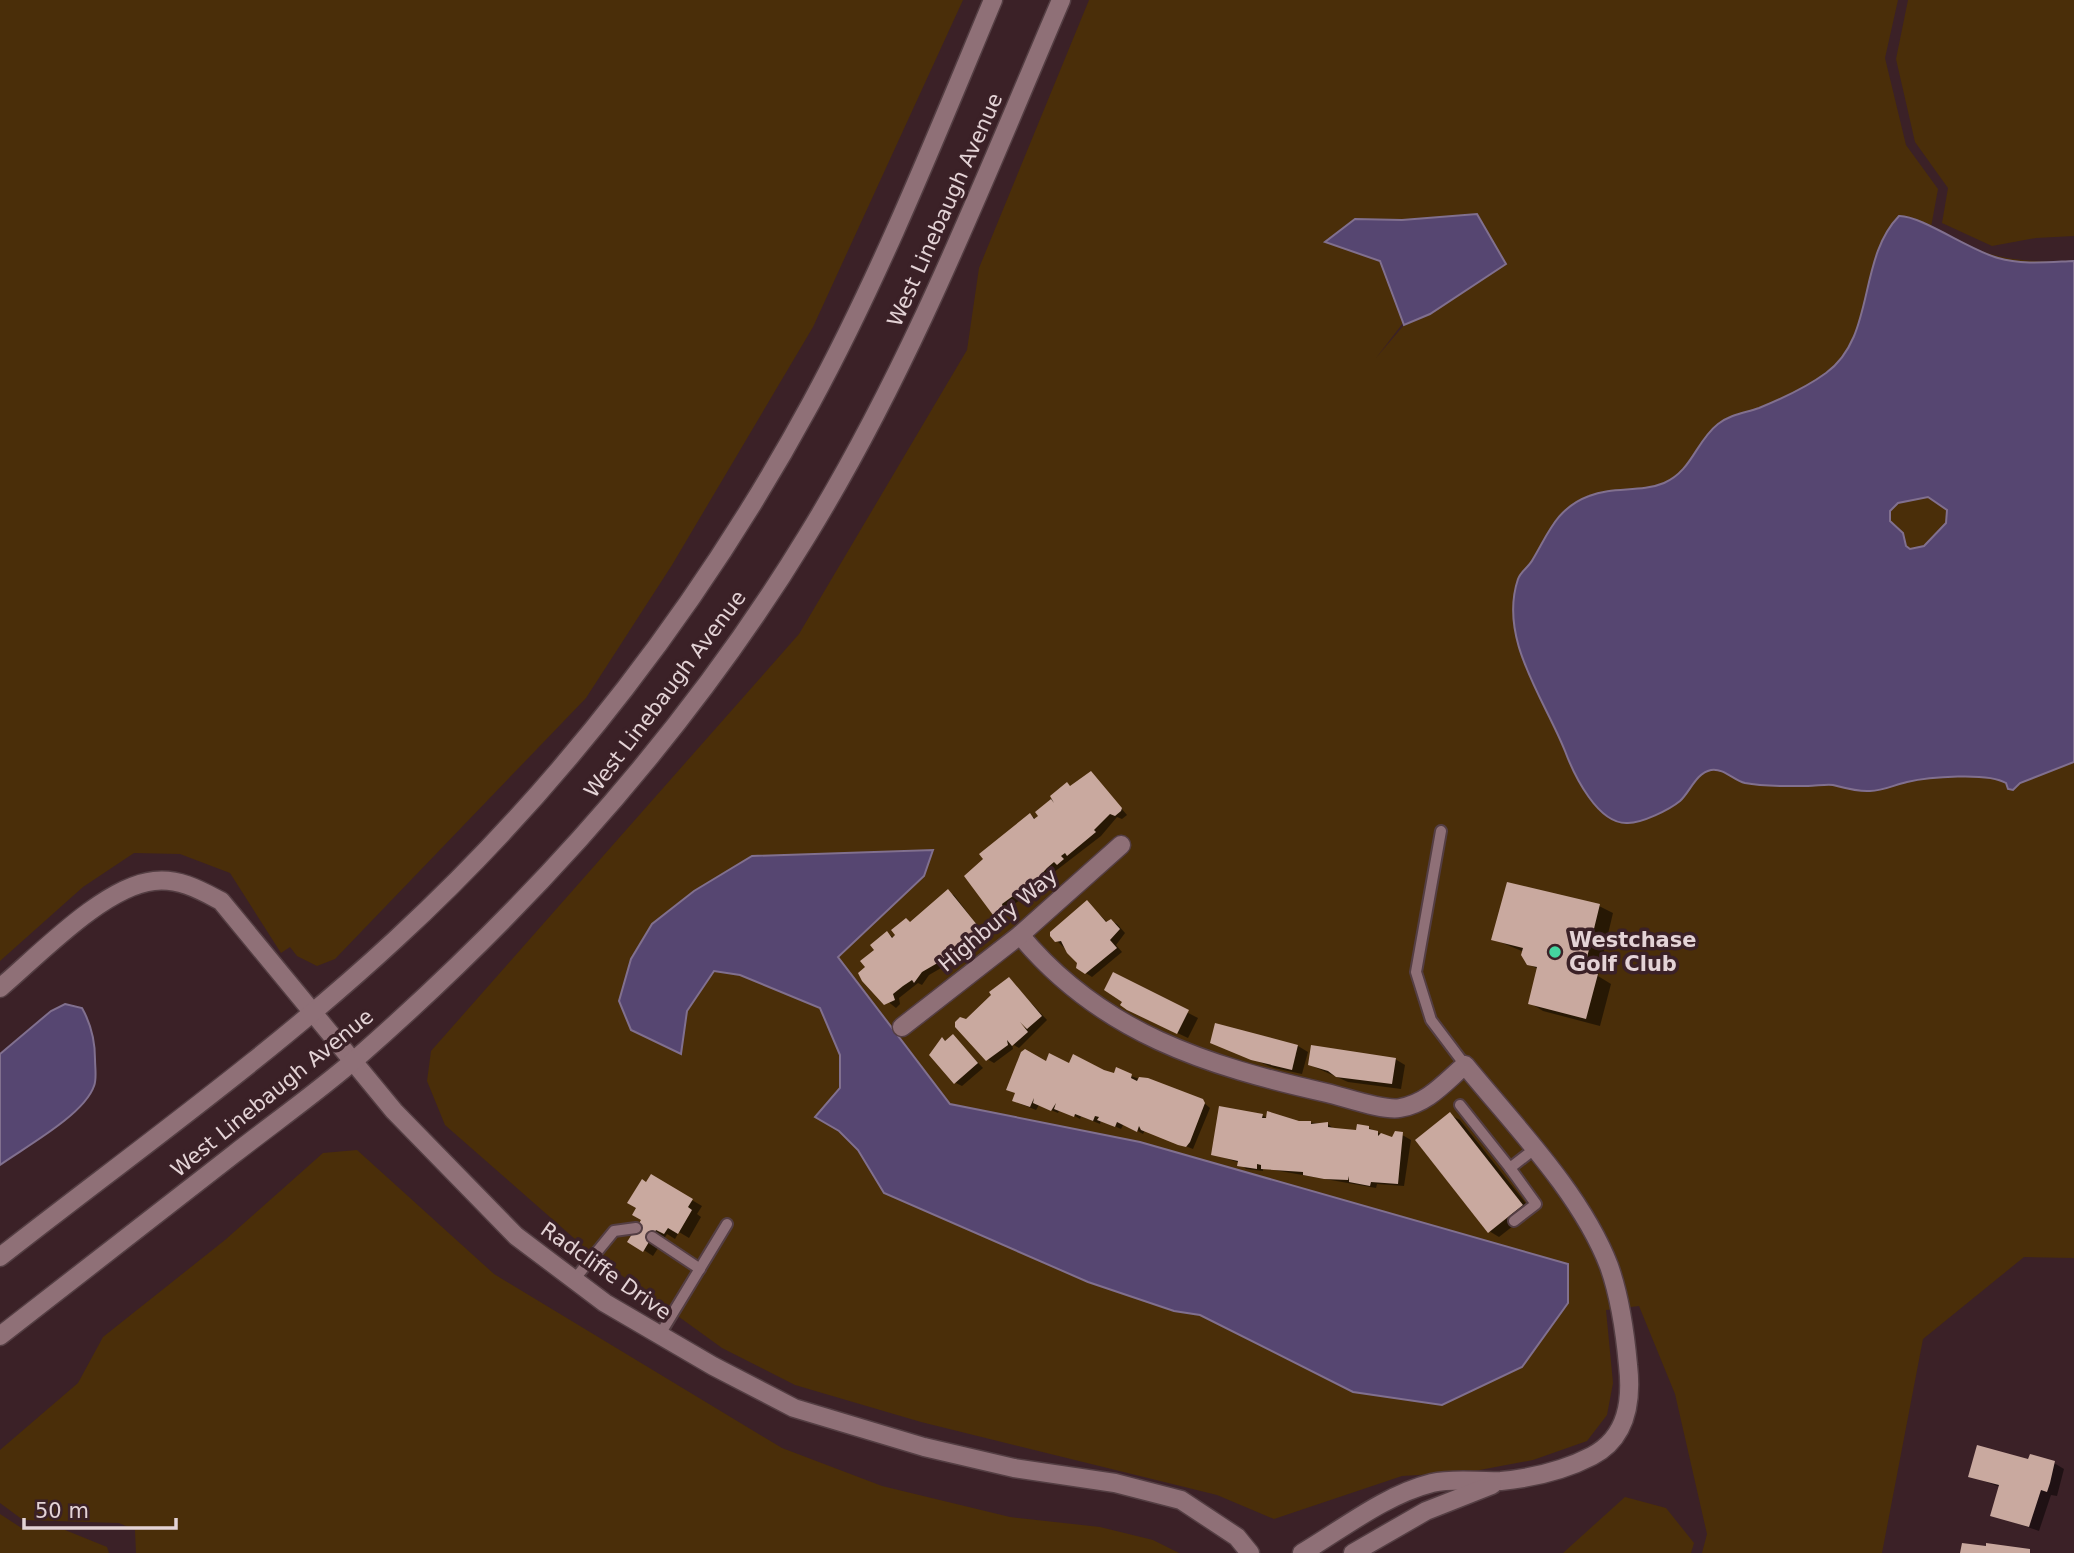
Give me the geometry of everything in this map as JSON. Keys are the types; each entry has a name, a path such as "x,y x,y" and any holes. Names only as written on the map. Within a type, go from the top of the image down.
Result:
{"main road":[{"name":"West Linebaugh Avenue","path":"0,1257 313,1013 398,938 479,858 599,723 682,610 791,437 859,309 993,0"},
{"name":"West Linebaugh Avenue","path":"0,1336 355,1060 460,963 600,818 723,661 807,537 870,425 923,320 1061,0"},
{"name":"Highbury Way","path":"902,1027 1020,935 1121,845"},
{"name":"Radcliffe Drive","path":"0,988 107,898 154,881 188,884 221,901 355,1060 394,1111 516,1236 573,1281 659,1336 793,1408 924,1447 1014,1468 1115,1483 1181,1500 1237,1537 1250,1553"},
{"path":"1020,935 1048,970 1100,1009 1154,1040 1256,1077 1396,1109 1424,1102 1465,1065 1579,1208 1609,1266 1625,1335 1631,1392 1628,1412 1619,1431 1593,1455 1546,1473 1502,1480 1435,1482 1400,1493 1303,1553"},
{"path":"1353,1553 1426,1511 1502,1480"}],"lane":[{"path":"1441,831 1416,972 1431,1020 1465,1065"},
{"path":"1460,1105 1536,1203 1514,1221"},
{"path":"1510,1168 1533,1150"},
{"path":"659,1336 727,1224"},
{"path":"573,1281 614,1231 636,1228"},
{"path":"652,1237 700,1269"}],"shaded area":[{"path":"0,0 963,0 813,327 672,565 586,698 335,959 317,966 297,956 290,947 281,953 230,873 180,854 134,853 83,887 0,961"},
{"name":"Westchase Golf Club","path":"1089,0 1898,0 1885,58 1906,145 1938,189 1931,227 1967,246 1999,256 2033,261 2074,261 2074,1258 2024,1257 1923,1339 1882,1553 1702,1553 1707,1534 1675,1394 1639,1306 1606,1310 1613,1383 1607,1415 1587,1441 1533,1460 1469,1472 1402,1476 1274,1519 1217,1495 921,1422 795,1385 722,1348 592,1254 445,1125 427,1081 431,1051 799,634 967,350 979,268","holes":["1355,219 1402,220 1506,264 1430,314 1404,325 1376,358 1403,323 1380,260 1325,241"]},
{"path":"1908,0 2074,0 2074,236 2036,238 1992,246 1942,223 1948,188 1915,142 1896,59"},
{"path":"1477,214 1506,264 1430,314 1404,325 1380,261 1325,242 1355,219 1402,220"},
{"path":"1899,216 1908,217 1998,258 2026,262 2074,261 2074,762 2020,783 2013,790 2008,789 2006,783 1997,780 1972,777 1917,780 1870,791 1830,785 1768,786 1745,783 1720,771 1711,770 1701,775 1680,801 1669,808 1640,821 1617,821 1597,807 1581,785 1526,668 1514,624 1513,601 1518,579 1549,530 1569,507 1598,493 1646,488 1664,483 1688,464 1704,439 1718,424 1785,397 1826,373 1842,358 1853,339 1877,254 1886,234","holes":["1928,497 1947,510 1946,523 1924,546 1910,549 1906,546 1903,533 1890,521 1890,511 1898,503"]},
{"path":"933,850 924,876 838,957 950,1104 1140,1142 1568,1264 1568,1303 1522,1367 1442,1405 1353,1392 1200,1315 1174,1311 1088,1282 884,1193 858,1150 839,1131 815,1117 840,1088 840,1055 820,1008 740,975 714,971 687,1011 681,1054 631,1030 619,1001 631,959 652,924 694,891 752,856"},
{"path":"65,1004 82,1008 90,1026 95,1052 94,1086 79,1108 66,1119 0,1165 0,1054 51,1011"},
{"path":"357,1150 494,1274 782,1448 882,1486 1010,1517 1100,1527 1153,1540 1179,1553 136,1553 135,1530 119,1523 23,1520 0,1503 0,1450 78,1383 103,1337 225,1240 323,1153"},
{"path":"1625,1497 1666,1508 1694,1543 1691,1553 1563,1553"},
{"path":"0,1514 23,1529 65,1530 107,1547 109,1553 0,1553"}],"building":[{"path":"1091,771 1122,808 1121,811 1115,816 1110,814 1094,830 1096,832 1067,856 1065,853 1061,856 1064,859 1057,865 1054,862 1024,893 1013,896 1002,904 1004,911 993,915 964,876 983,859 979,854 1030,813 1034,819 1038,816 1035,812 1051,799 1054,803 1050,796 1067,782 1070,786"},
{"name":"Westchase Golf Club","path":"1507,882 1600,904 1584,970 1598,974 1586,1019 1528,1004 1537,967 1527,965 1521,955 1523,948 1491,940"},
{"path":"948,889 978,926 978,931 951,949 953,951 941,961 922,972 914,983 912,980 903,986 893,994 895,1000 884,1005 862,981 858,973 865,967 860,961 874,950 870,945 887,931 892,938 895,935 891,930 906,918 910,922"},
{"path":"1087,900 1106,922 1111,919 1120,929 1110,940 1117,948 1085,974 1076,968 1077,963 1067,953 1061,941 1055,942 1050,932"},
{"path":"1113,972 1189,1010 1177,1034 1127,1010 1120,1005 1122,1002 1104,990"},
{"path":"1009,977 1042,1016 1027,1029 1020,1022 1028,1032 1012,1046 1007,1040 1008,1045 986,1061 955,1027 955,1022 960,1017 966,1019 991,995 989,992"},
{"path":"1215,1023 1298,1045 1292,1070 1251,1060 1210,1043"},
{"path":"953,1034 978,1063 954,1084 929,1055 942,1037 945,1041"},
{"path":"1311,1045 1396,1058 1392,1084 1336,1077 1328,1071 1308,1065"},
{"path":"1025,1049 1046,1061 1049,1053 1069,1063 1073,1054 1104,1070 1114,1073 1116,1067 1132,1074 1131,1078 1137,1081 1139,1077 1148,1078 1203,1099 1205,1103 1190,1142 1186,1147 1141,1130 1139,1126 1137,1132 1117,1122 1115,1127 1097,1120 1099,1117 1095,1116 1093,1121 1075,1114 1074,1117 1054,1109 1056,1103 1051,1111 1033,1103 1034,1098 1030,1107 1012,1101 1015,1093 1006,1090 1021,1052"},
{"path":"1219,1106 1263,1114 1262,1118 1266,1118 1267,1111 1299,1121 1311,1121 1311,1124 1328,1122 1328,1127 1335,1128 1356,1130 1357,1124 1369,1126 1369,1129 1378,1131 1378,1136 1381,1133 1392,1137 1395,1131 1403,1132 1398,1184 1371,1182 1370,1186 1349,1182 1349,1176 1348,1180 1324,1179 1303,1175 1303,1172 1261,1169 1261,1165 1257,1164 1257,1169 1237,1166 1238,1161 1211,1155"},
{"path":"1450,1112 1523,1205 1488,1233 1415,1140"},
{"path":"651,1174 693,1199 688,1207 692,1210 678,1234 668,1228 664,1234 656,1230 643,1252 627,1242 641,1220 632,1215 636,1208 627,1203 642,1179 646,1182"},
{"path":"1977,1445 2028,1459 2030,1454 2055,1461 2047,1492 2041,1490 2029,1527 1990,1516 1999,1485 1968,1477"},
{"path":"1962,1543 1986,1546 1986,1543 2030,1549 2030,1553 1960,1553"}],"place":[{"name":"Westchase Golf Club","path":"1555,952"}]}
